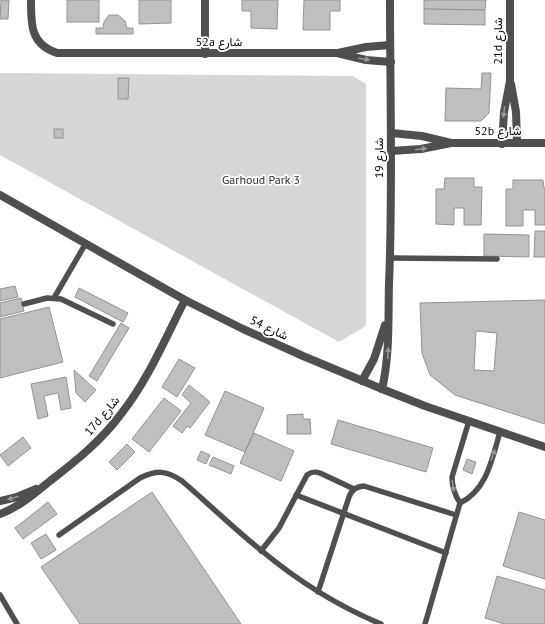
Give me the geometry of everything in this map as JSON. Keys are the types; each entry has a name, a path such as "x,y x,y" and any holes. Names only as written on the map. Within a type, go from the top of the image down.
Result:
{"street":[{"name":"52a شارع","path":"31,0 32,29 38,41 47,50 57,53 337,53 366,60 391,62"},
{"path":"205,0 205,54"},
{"name":"شارع 19","path":"382,390 388,352 390,258 390,0"},
{"name":"21d شارع","path":"510,0 510,81 516,112 517,143"},
{"path":"337,53 366,46 390,45"},
{"name":"21d شارع","path":"502,144 504,112 510,81"},
{"name":"52b شارع","path":"391,133 422,136 451,143"},
{"name":"52b شارع","path":"391,151 421,149 451,143 545,143"},
{"name":"شارع 54","path":"0,195 185,300 290,350 382,390 545,447"},
{"name":"17d شارع","path":"0,514 10,511 24,502 51,481 100,439 122,414 140,387 185,300"},
{"name":"شارع 19","path":"362,381 374,359 388,317"},
{"path":"0,501 17,497 51,481"}],"lane":[{"path":"54,298 86,243"},
{"path":"390,258 497,259"},
{"path":"24,304 54,298 67,301 113,324"},
{"path":"460,503 452,486 452,477 469,421"},
{"path":"425,624 460,503 475,494 485,479 500,432"},
{"path":"261,551 279,528 307,475 311,472 315,471 354,489"},
{"path":"59,534 140,478 150,473 162,472 173,474 182,480 261,551 298,579 343,606 381,624"},
{"path":"318,592 349,497 354,489 359,486 364,486 456,515"},
{"path":"296,495 446,553"},
{"path":"0,596 17,624"}],"green space":[{"name":"Garhoud Park 3","path":"0,73 353,76 366,84 366,326 339,342 0,155"}],"building":[{"path":"1,0 9,0 8,19 0,19"},
{"path":"67,0 99,0 99,22 67,22"},
{"path":"139,0 171,0 171,23 139,24"},
{"path":"242,0 278,0 277,29 251,28 251,11 242,11"},
{"path":"304,0 340,0 340,11 330,11 330,30 303,30"},
{"path":"424,0 486,0 485,10 424,9"},
{"path":"424,9 485,10 485,25 424,24"},
{"path":"109,15 118,15 125,21 127,28 133,28 133,34 96,34 96,28 103,28 104,22"},
{"path":"482,73 491,73 489,113 481,121 445,121 446,88 481,89"},
{"path":"118,78 129,78 128,99 118,99"},
{"path":"54,129 63,129 63,138 54,138"},
{"path":"445,178 474,178 474,187 482,187 481,225 464,225 464,208 454,208 454,225 436,224 436,189 444,189"},
{"path":"513,180 543,180 545,188 545,225 535,225 535,210 523,210 523,226 506,226 506,189 513,189"},
{"path":"535,231 545,231 545,257 534,257"},
{"path":"484,234 529,235 529,257 484,256"},
{"path":"15,286 18,297 0,301 0,289"},
{"path":"79,288 128,313 123,322 75,297"},
{"path":"21,298 24,311 0,317 0,303"},
{"path":"545,300 545,424 455,395 430,375 422,353 420,303","holes":["476,331 497,333 494,371 474,370"]},
{"path":"49,307 63,362 0,378 0,319"},
{"path":"121,323 129,328 97,381 89,376"},
{"path":"179,359 195,368 177,397 162,387"},
{"path":"74,370 96,390 85,402 76,393"},
{"path":"66,377 71,408 61,410 58,393 44,396 48,416 38,419 31,384"},
{"path":"189,385 210,402 190,428 187,426 182,433 173,426 191,403 182,395"},
{"path":"225,391 264,408 245,452 205,435"},
{"path":"164,398 181,411 149,452 132,439"},
{"path":"303,414 303,419 310,419 311,434 287,434 287,415"},
{"path":"338,420 433,448 426,472 331,444"},
{"path":"254,433 294,451 281,481 240,463"},
{"path":"23,437 31,448 8,466 0,455"},
{"path":"127,444 135,452 117,470 109,462"},
{"path":"201,451 210,455 206,464 197,460"},
{"path":"213,457 234,466 231,474 209,465"},
{"path":"467,459 476,462 472,474 463,470"},
{"path":"152,492 241,624 80,624 41,567"},
{"path":"48,502 57,514 23,539 15,528"},
{"path":"519,512 545,520 545,579 503,566"},
{"path":"46,534 56,550 41,559 31,543"},
{"path":"497,576 545,590 545,624 504,624 485,618"}]}
